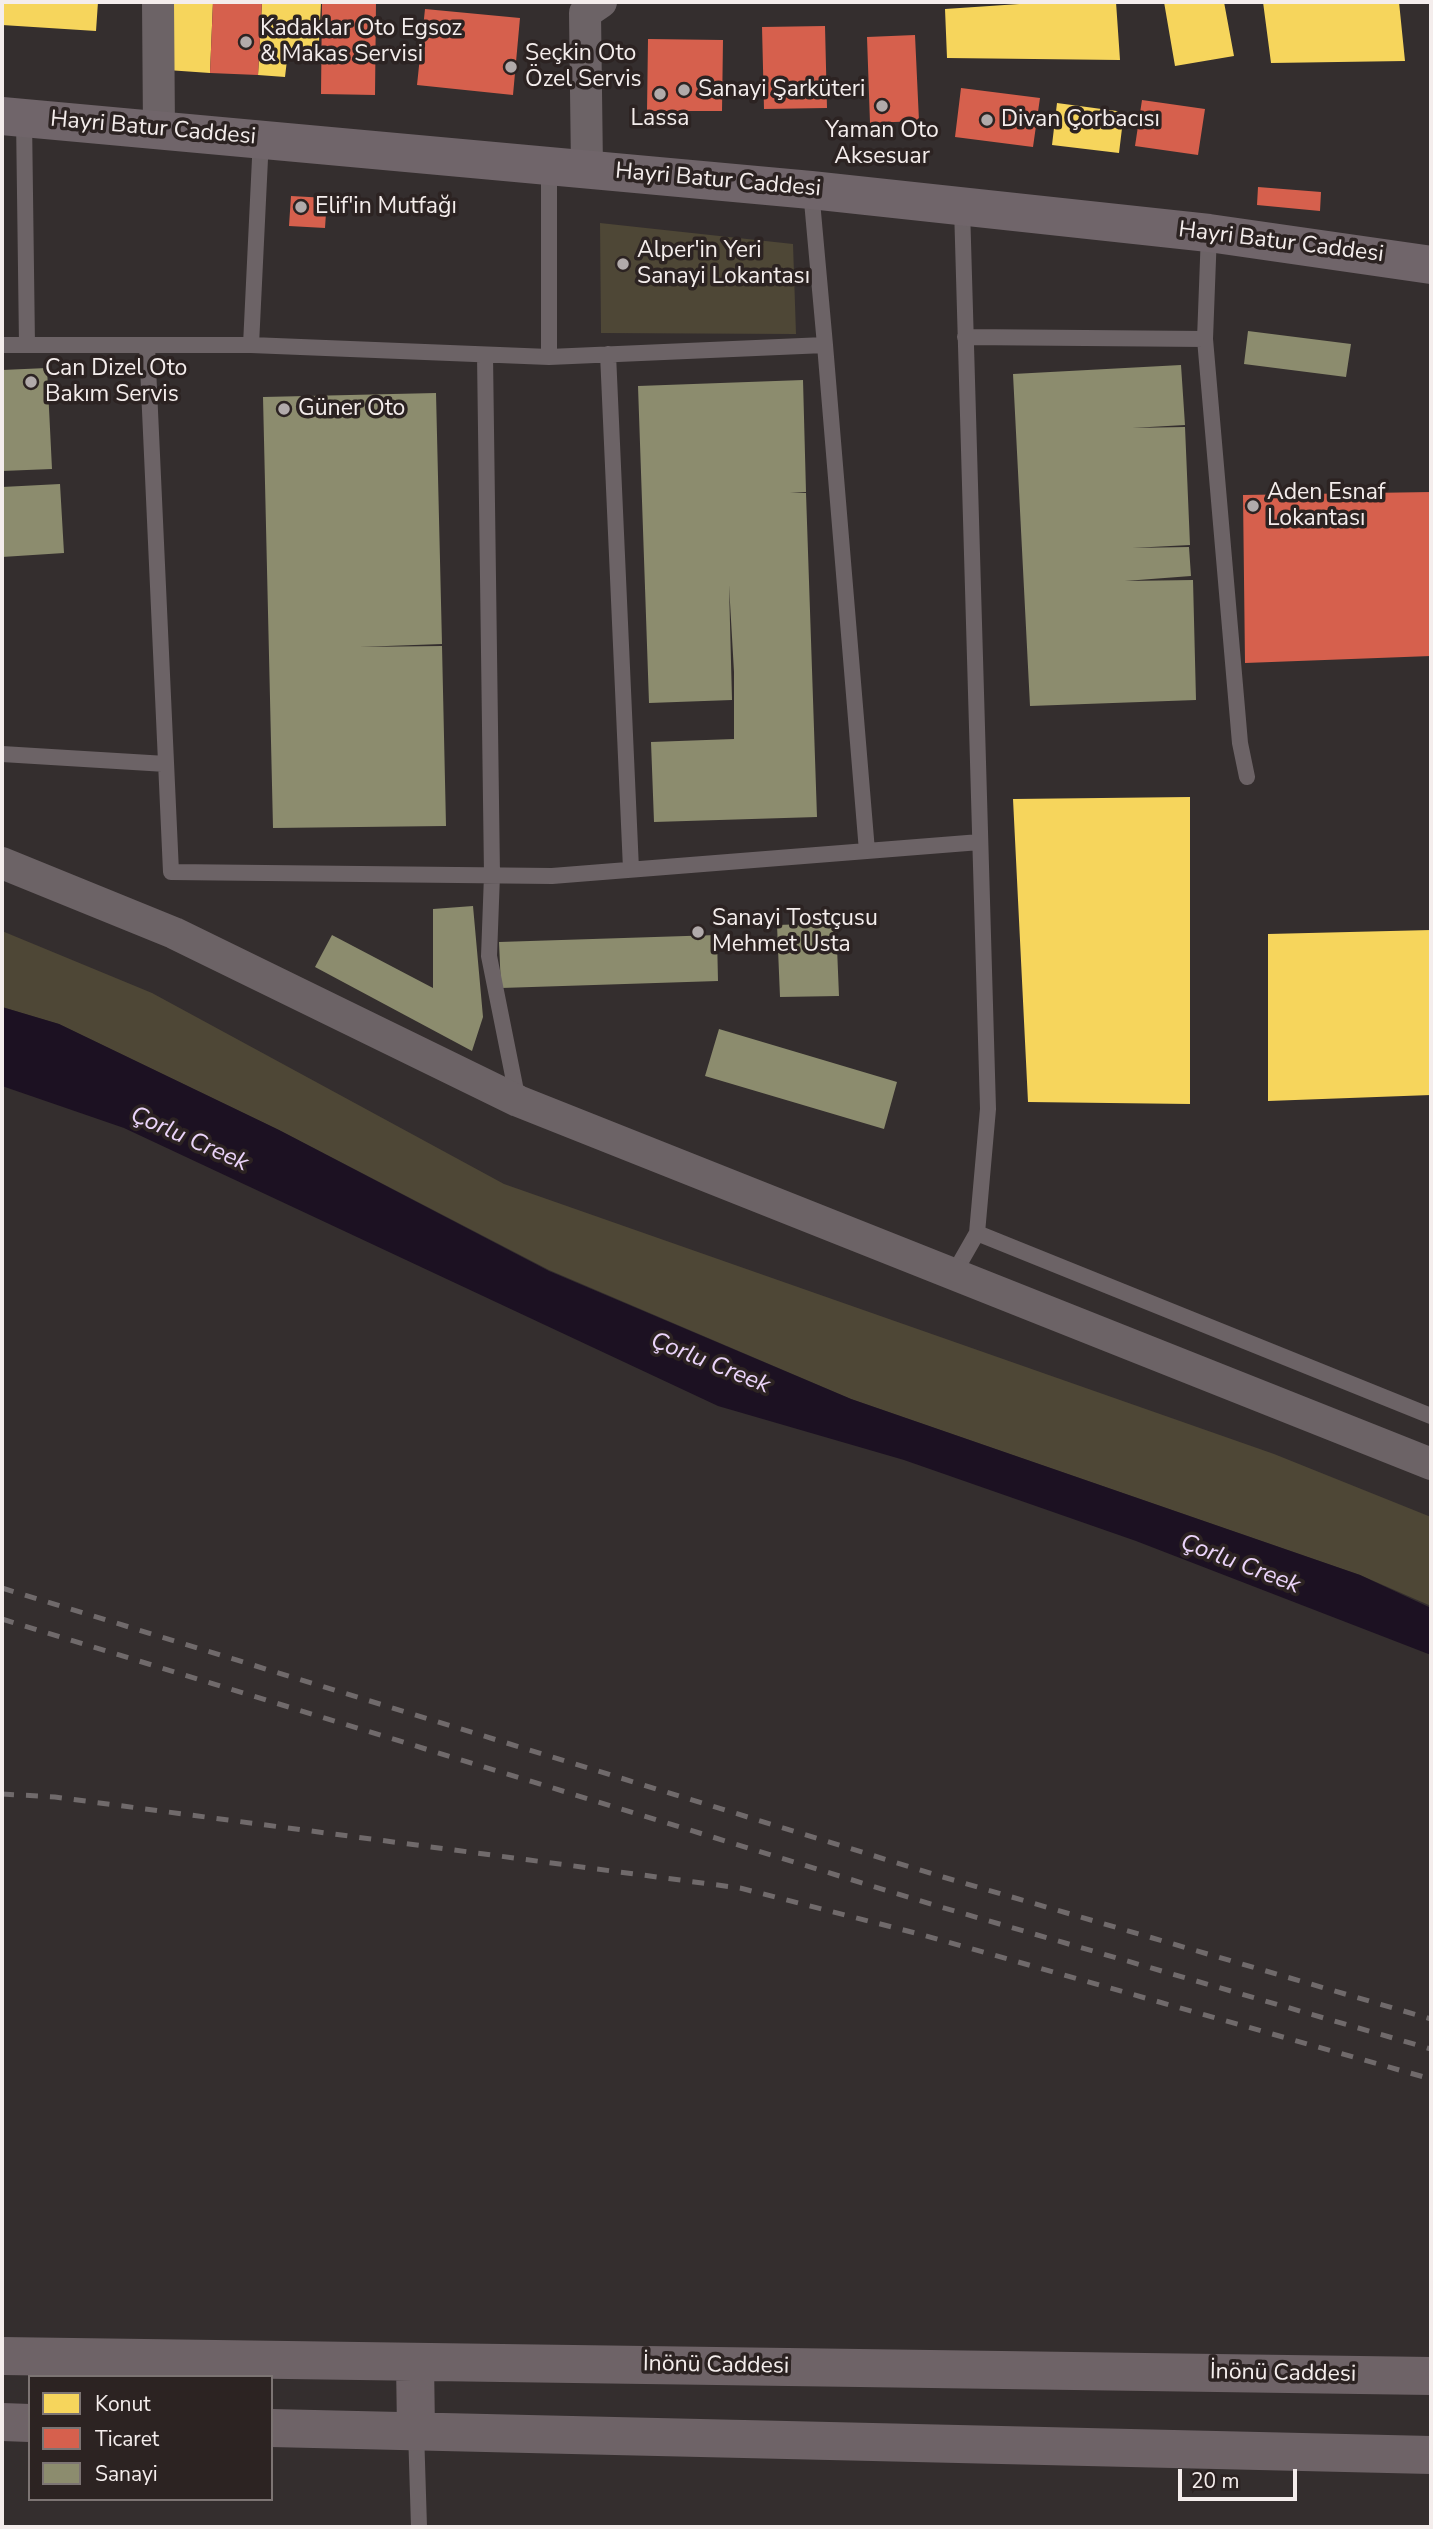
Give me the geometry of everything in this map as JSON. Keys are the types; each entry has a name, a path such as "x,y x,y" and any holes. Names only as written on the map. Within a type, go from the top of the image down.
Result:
{"main road":[{"name":"Hayri Batur Caddesi","path":"13,117 811,190 1209,233 1431,265"},
{"name":"İnönü Caddesi","path":"2,2356 1431,2376"},
{"path":"415,2362 416,2430"},
{"path":"2,2422 28,2423"},
{"path":"273,2428 1431,2455"}],"street":[{"path":"158,2 159,130"},
{"path":"587,169 585,13 601,2"},
{"path":"2,863 174,933 519,1101 1431,1464"}],"lane":[{"path":"13,117 27,345"},
{"path":"251,345 261,138"},
{"path":"549,165 549,357"},
{"path":"811,190 867,851"},
{"path":"953,1275 976,1233 988,1109 962,207"},
{"path":"1209,233 1205,339 1240,743 1247,778"},
{"path":"965,337 1205,339"},
{"path":"2,345 251,345 549,357 825,345"},
{"path":"147,345 171,872 552,876 980,842"},
{"path":"608,354 631,869"},
{"path":"485,355 492,875 488,956 519,1101"},
{"path":"2,754 166,764"},
{"path":"976,1233 1431,1416"},
{"path":"416,2430 419,2527"}],"shaded area":[{"path":"600,223 793,244 796,334 601,333"},
{"path":"2,931 152,993 504,1184 1274,1454 1431,1517 1431,1606 1360,1575 851,1399 549,1270 279,1130 59,1024 2,1007"}],"water":[{"name":"Çorlu Creek","path":"2,1007 59,1024 279,1130 549,1271 851,1399 1360,1575 1431,1608 1431,1655 1136,1541 904,1460 718,1406 124,1128 2,1086"}],"building: Konut":[{"path":"2,2 98,2 96,31 2,25"},
{"path":"170,2 213,2 210,73 167,70"},
{"path":"262,2 321,3 318,61 287,60 285,77 258,75"},
{"path":"1049,2 1116,2 1120,60 947,58 945,9"},
{"path":"1164,2 1224,2 1234,56 1175,66"},
{"path":"1263,2 1399,2 1405,61 1271,63"},
{"path":"1057,103 1124,112 1119,153 1052,145"},
{"path":"1190,797 1190,1104 1028,1102 1013,799"},
{"path":"1431,930 1431,1095 1268,1101 1268,934"}],"building: Ticaret":[{"path":"213,2 262,2 258,75 210,73"},
{"path":"322,2 376,2 375,95 321,94"},
{"path":"425,9 520,18 513,95 417,85"},
{"path":"825,26 827,108 764,109 762,27"},
{"path":"915,35 919,121 870,123 867,37"},
{"path":"648,39 723,40 722,111 647,111"},
{"path":"961,88 1040,98 1033,147 955,137"},
{"path":"1142,100 1205,109 1198,155 1135,146"},
{"path":"1258,187 1321,192 1320,211 1257,205"},
{"path":"291,196 327,198 325,228 289,226"},
{"path":"1431,492 1431,656 1245,663 1243,495"}],"building: Sanayi":[{"path":"1248,331 1351,344 1346,377 1244,364"},
{"path":"1181,365 1185,425 1132,428 1185,427 1190,545 1132,548 1189,547 1191,576 1125,581 1193,580 1196,700 1030,706 1013,374"},
{"path":"47,368 52,469 2,471 2,370"},
{"path":"803,380 806,492 790,493 806,493 817,817 654,822 651,742 734,739 734,672 729,585 732,700 649,703 638,386"},
{"path":"436,393 442,644 359,647 442,646 446,826 273,828 263,397"},
{"path":"60,484 64,553 2,557 2,487"},
{"path":"473,906 483,1017 472,1051 315,967 332,935 433,988 433,909"},
{"path":"836,923 839,996 780,997 777,925"},
{"path":"717,935 718,981 501,988 499,942"},
{"path":"719,1029 897,1082 884,1129 705,1076"}],"railway":[{"path":"2,1588 943,1877 1431,2019"},
{"path":"2,1619 934,1905 1431,2049"},
{"path":"2,1794 55,1797 740,1888 923,1935 1431,2079"}],"place":[{"name":"Kadaklar Oto Egsoz & Makas Servisi","path":"246,42"},
{"name":"Seçkin Oto Özel Servis","path":"511,67"},
{"name":"Sanayi Şarküteri","path":"684,90"},
{"name":"Lassa","path":"660,94"},
{"name":"Yaman Oto Aksesuar","path":"882,106"},
{"name":"Divan Çorbacısı","path":"987,120"},
{"name":"Elif'in Mutfağı","path":"301,207"},
{"name":"Alper'in Yeri Sanayi Lokantası","path":"623,264"},
{"name":"Can Dizel Oto Bakım Servis","path":"31,382"},
{"name":"Güner Oto","path":"284,409"},
{"name":"Aden Esnaf Lokantası","path":"1253,506"},
{"name":"Sanayi Tostçusu Mehmet Usta","path":"698,932"}]}
